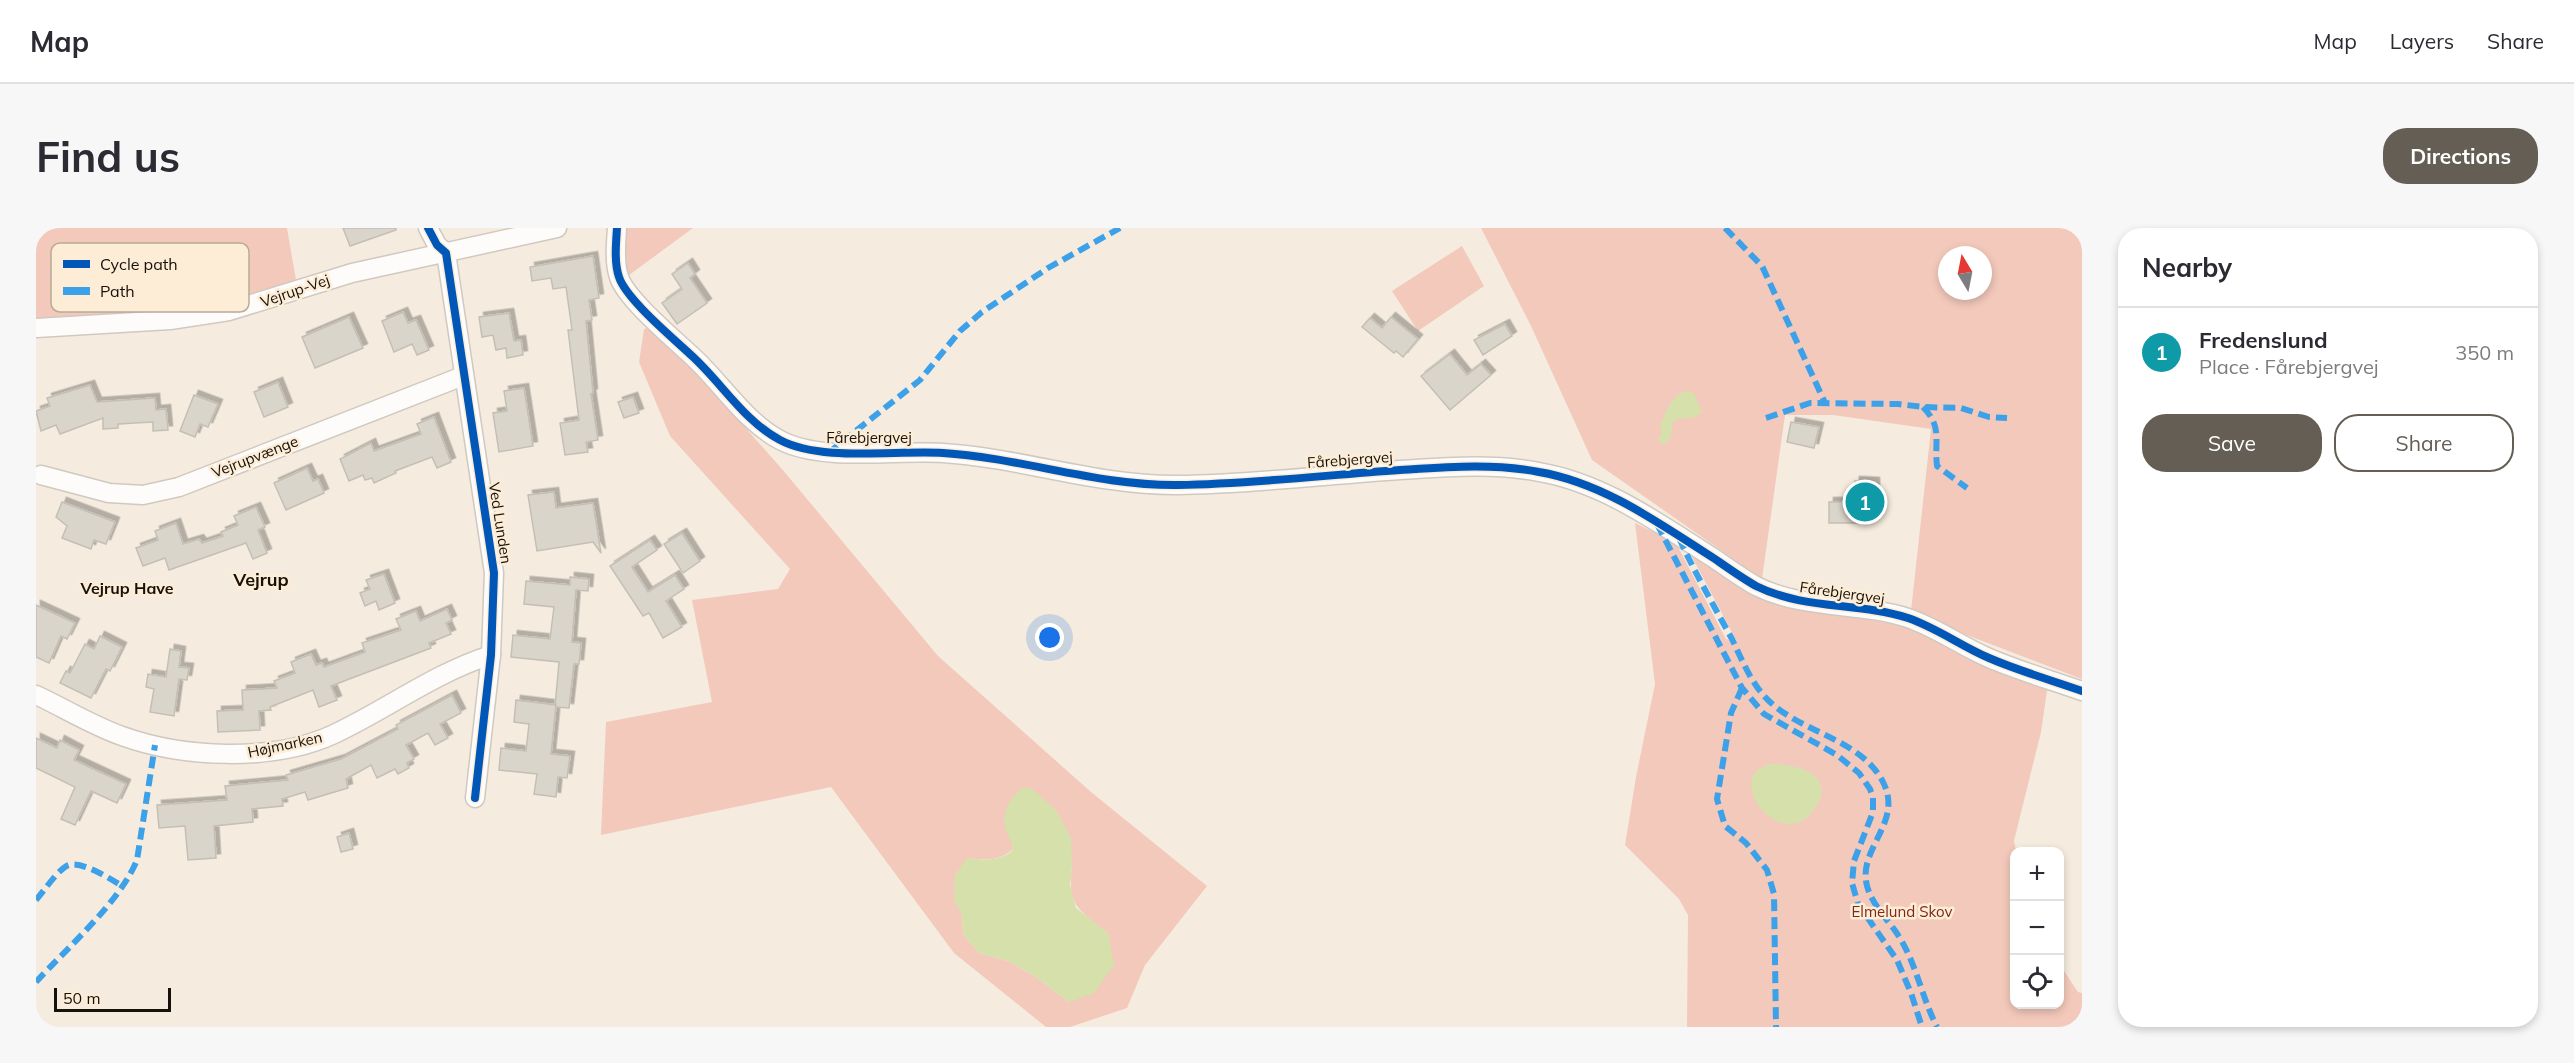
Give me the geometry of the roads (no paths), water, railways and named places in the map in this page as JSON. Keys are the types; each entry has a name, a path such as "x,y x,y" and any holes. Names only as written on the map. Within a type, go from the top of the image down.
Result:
{"street":[{"path":"428,228 437,245 446,253"},
{"name":"Vejrup-Vej","path":"249,305 331,279 557,228"},
{"name":"Fårebjergvej","path":"617,228 618,276 634,298 756,423 781,441 828,453 916,451 981,456 1095,479 1146,485 1209,484 1444,468 1502,467 1537,471 1577,481 1599,490 1678,535 1754,585 1779,596 1799,602 1876,612 1909,619 1989,658 2082,691"},
{"name":"Ved Lunden","path":"446,253 494,573 491,654 475,798"},
{"name":"Vejrup-Vej","path":"36,328 170,320 222,312"},
{"name":"Vejrupvænge","path":"41,475 109,493 143,495 179,487 463,376"},
{"name":"Højmarken","path":"36,695 122,736 175,750 232,755 285,748 331,736 464,664 491,654"}],"place":[{"name":"Fredenslund","path":"1865,502"}],"district":[{"name":"Vejrup","path":"261,580"},
{"name":"Vejrup Have","path":"127,588"}],"park label":[{"name":"Elmelund Skov","path":"1902,912"}]}
